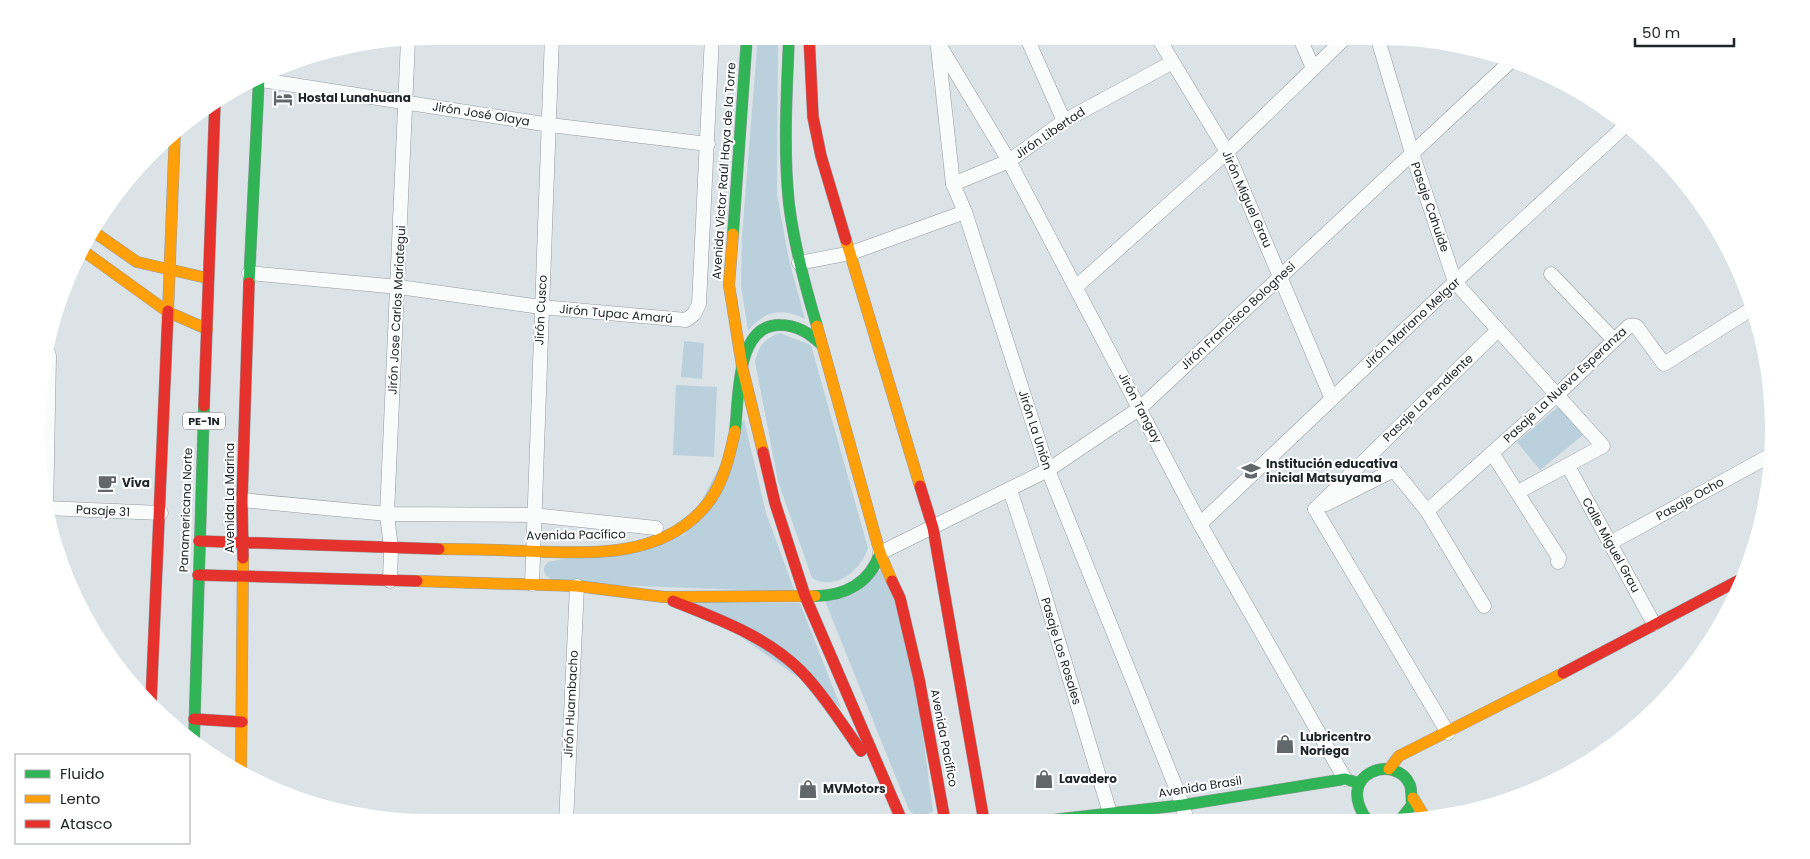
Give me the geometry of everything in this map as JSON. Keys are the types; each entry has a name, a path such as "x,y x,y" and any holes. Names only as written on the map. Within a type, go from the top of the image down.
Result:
{"main road":[{"name":"Avenida Victor Raúl Haya de la Torre","path":"742,366 729,285 746,45"},
{"path":"789,45 786,140 789,204 799,263 821,344"},
{"path":"809,45 813,117 821,156 933,528 951,641 963,695 973,766 983,814"},
{"name":"Avenida La Marina","path":"241,764 244,577 242,500 249,273 258,86"},
{"name":"Panamericana Norte","path":"194,734 215,111"},
{"path":"151,694 161,514 175,141"},
{"path":"98,235 137,262 208,278"},
{"path":"88,254 168,312 207,329"},
{"path":"821,344 812,334 800,328 787,325 773,326 761,331 751,340 742,366 775,503 805,596 899,814"},
{"name":"Avenida Pacífico","path":"821,344 880,553 900,598 919,679 944,814"},
{"name":"Avenida Pacífico","path":"199,541 391,548 591,551 631,548 659,541 691,521 712,498 727,465 736,428 742,366"},
{"path":"198,574 244,577 577,586 664,597 805,596 834,594 856,587 872,571 880,553"},
{"path":"1363,814 1356,803 1357,789 1360,782 1369,773 1389,769 1399,756 1448,733 1733,583"},
{"path":"664,597 751,634 790,661 821,694 883,780"},
{"path":"194,719 242,722"},
{"path":"1389,769 1406,779 1410,784 1413,798 1422,812"},
{"name":"Avenida Brasil","path":"1102,814 1183,804 1345,779 1360,782"},
{"path":"1407,813 1413,798"}],"street":[{"name":"Jirón Cusco","path":"532,584 533,515 552,45"},
{"path":"708,144 712,45"},
{"name":"Jirón La Unión","path":"937,45 953,184 965,212 1048,470 1186,814"},
{"name":"Jirón Tangay","path":"940,45 1009,161 1200,524 1345,779"},
{"path":"1030,45 1064,121"},
{"name":"Jirón Miguel Grau","path":"1162,45 1227,152 1332,398"},
{"path":"1303,45 1313,68"},
{"path":"1076,287 1227,152 1337,45"},
{"name":"Pasaje Cahuide","path":"1380,45 1412,153 1455,282 1603,446 1568,466"},
{"name":"Jirón Jose Carlos Mariategui","path":"390,581 391,548 387,514 399,287 408,46"},
{"name":"Jirón Libertad","path":"953,184 1009,161 1064,121 1172,63"},
{"name":"Jirón Francisco Bolognesi","path":"880,553 1048,470 1140,408 1506,66"},
{"name":"Jirón José Olaya","path":"270,80 550,125 708,144"},
{"name":"Jirón Mariano Melgar","path":"1200,524 1455,282 1621,129"},
{"name":"Jirón Tupac Amarú","path":"249,273 399,287 541,307 686,320 694,314 699,304 708,144"},
{"path":"799,263 851,253 965,212"},
{"path":"1551,274 1614,340"},
{"name":"Pasaje La Nueva Esperanza","path":"1427,511 1558,394 1629,326 1636,326 1664,364 1747,311"},
{"name":"Pasaje La Pendiente","path":"1315,509 1498,330"},
{"path":"47,466 49,375"},
{"path":"1492,453 1559,558 1558,562"},
{"name":"Pasaje Ocho","path":"1610,544 1764,459"},
{"path":"1518,492 1568,466"},
{"name":"Calle Miguel Grau","path":"1568,466 1654,624"},
{"path":"1448,733 1315,509 1394,470 1427,511 1484,606"},
{"name":"Pasaje Los Rosales","path":"1010,490 1040,580 1110,813"},
{"path":"242,500 387,514 533,515 656,528"},
{"name":"Pasaje 31","path":"53,510 161,514"},
{"name":"Jirón Huambacho","path":"566,814 577,586"}],"shaded area":[{"path":"757,45 778,45 777,194 789,260 805,319 789,313 774,313 760,319 748,331 741,285 742,236"},
{"path":"780,333 811,345 868,548 860,564 853,571 838,580 829,582 821,582 812,578 778,481 755,362 758,351 763,343 770,337"},
{"path":"684,341 704,343 702,379 681,377"},
{"path":"676,385 717,387 714,457 673,455"},
{"path":"1559,406 1583,435 1540,470 1517,442"},
{"path":"744,419 766,513 795,592 559,583 546,575 544,567 548,562 684,535"},
{"path":"886,567 914,668 933,811 928,814 913,814 909,810 825,601"},
{"path":"692,602 800,603 841,708"}],"traffic: fast":[{"path":"733,234 746,45"},
{"path":"789,45 786,141 789,204 800,265 817,326"},
{"path":"249,283 259,85"},
{"path":"735,431 742,366 747,350 755,337 765,328 786,325 802,330 821,344"},
{"path":"194,734 204,406"},
{"path":"815,596 836,594 855,586 870,572 880,553"},
{"path":"1364,814 1359,803 1358,790 1362,779 1371,772 1382,769 1393,770 1403,775 1410,785 1412,805 1406,813"},
{"path":"1104,814 1183,805 1345,779 1359,783"}],"traffic: slow":[{"path":"168,311 175,141"},
{"path":"733,234 729,285 742,366 763,452"},
{"path":"98,235 137,262 207,278"},
{"path":"846,240 920,486"},
{"path":"88,254 168,312 207,329"},
{"path":"817,326 880,553 892,581"},
{"path":"439,549 597,552 643,545 664,537 684,526 709,502 724,473 735,431"},
{"path":"241,764 243,558"},
{"path":"417,581 577,586 664,597 815,596"},
{"path":"1389,769 1399,756 1563,673"},
{"path":"1413,798 1422,812"}],"traffic: jam":[{"path":"809,45 813,117 821,156 846,240"},
{"path":"204,406 215,111"},
{"path":"243,558 242,500 249,283"},
{"path":"151,694 168,311"},
{"path":"763,452 775,503 805,596 899,814"},
{"path":"920,486 933,528 983,814"},
{"path":"199,541 439,549"},
{"path":"198,575 417,581"},
{"path":"892,581 900,598 919,679 944,814"},
{"path":"1563,673 1733,583"},
{"path":"673,601 757,638 787,659 801,671 817,690 861,751"},
{"path":"194,719 242,722"}],"place":[{"name":"Hostal Lunahuana","path":"283,98"},
{"name":"Institución educativa inicial Matsuyama","path":"1251,471"},
{"name":"Viva","path":"107,483"},
{"name":"Lubricentro Noriega","path":"1285,744"},
{"name":"Lavadero","path":"1044,779"},
{"name":"MVMotors","path":"808,789"}]}
